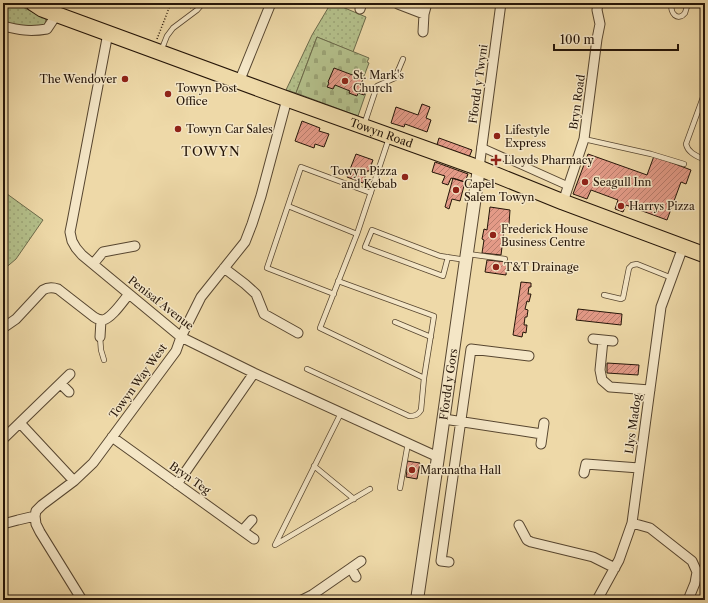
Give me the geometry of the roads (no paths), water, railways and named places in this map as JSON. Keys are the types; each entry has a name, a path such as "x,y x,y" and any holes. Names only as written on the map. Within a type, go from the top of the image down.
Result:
{"main road":[{"name":"Towyn Road","path":"33,3 42,9 52,11 239,82 479,168 563,202 683,247 704,250"}],"street":[{"path":"239,82 271,3"},
{"path":"423,32 424,14 427,3"},
{"name":"Ffordd y Twyni","path":"479,168 501,3"},
{"name":"Bryn Road","path":"563,202 584,139 600,24 597,10 598,3"},
{"path":"398,4 424,14"},
{"path":"3,26 34,31 47,29 52,11"},
{"name":"Penisaf Avenue","path":"108,33 70,232 72,241 76,248 93,264 182,337 254,374 438,457"},
{"name":"Towyn Way West","path":"35,516 36,511 42,505 74,481 93,463 176,351 201,297 245,242 261,196 287,99"},
{"path":"482,148 568,186"},
{"name":"Ffordd y Gors","path":"417,600 479,168"},
{"path":"93,264 103,252 135,246"},
{"name":"Llys Madog","path":"597,600 619,560 632,523 661,307 683,247"},
{"path":"224,268 256,294 264,314 298,333"},
{"path":"3,328 16,319 43,290 48,287 58,289 98,320 106,319 110,316 129,294"},
{"path":"100,337 101,320"},
{"path":"593,339 613,341"},
{"path":"603,340 600,370 602,380 610,387 650,390"},
{"path":"450,562 441,561 471,349 529,356"},
{"path":"3,439 70,374"},
{"path":"177,484 254,374"},
{"path":"61,384 69,392"},
{"path":"444,419 542,434"},
{"path":"540,444 544,422"},
{"path":"20,423 74,481"},
{"name":"Bryn Teg","path":"112,437 254,539"},
{"path":"584,473 586,464 639,468"},
{"path":"3,524 35,516 36,524 40,532 82,600"},
{"path":"243,530 252,520"},
{"path":"632,523 650,528 692,561 697,572 695,583 688,600"},
{"path":"519,525 527,540 593,557 615,568"},
{"path":"526,551 532,542"},
{"path":"302,600 312,595 362,561"},
{"path":"351,568 356,577"}],"lane":[{"path":"156,51 173,28 203,3"},
{"path":"672,3 672,12 675,16 678,16 685,13 688,3"},
{"path":"364,127 378,86 395,78 403,59"},
{"path":"705,92 686,144 690,152 705,160"},
{"path":"390,136 357,234 320,328 424,378"},
{"path":"584,139 651,154 684,164"},
{"path":"334,294 267,268 301,167 371,193"},
{"path":"288,206 357,234"},
{"path":"448,257 443,276 365,247 372,230 440,256 505,259"},
{"path":"604,295 621,299 623,298 629,268 632,265 637,264 672,278"},
{"path":"307,369 409,416 417,415 421,410 424,378 434,316 338,282"},
{"path":"395,322 430,337"},
{"path":"100,337 101,350 104,360"},
{"path":"341,413 275,545 370,489"},
{"path":"400,488 408,443"},
{"path":"314,466 354,499"}],"place":[{"name":"The Wendover","path":"125,79"},
{"name":"St. Mark's Church","path":"345,81"},
{"name":"Towyn Post Office","path":"168,94"},
{"name":"Towyn Car Sales","path":"178,129"},
{"name":"Lifestyle Express","path":"497,136"},
{"name":"Lloyds Pharmacy","path":"496,160"},
{"name":"Towyn Pizza and Kebab","path":"405,177"},
{"name":"Seagull Inn","path":"585,182"},
{"name":"Capel Salem Towyn","path":"456,190"},
{"name":"Harrys Pizza","path":"621,206"},
{"name":"Frederick House Business Centre","path":"493,235"},
{"name":"T&T Drainage","path":"496,267"},
{"name":"Maranatha Hall","path":"412,470"}],"district":[{"name":"TOWYN","path":"211,151"}]}
